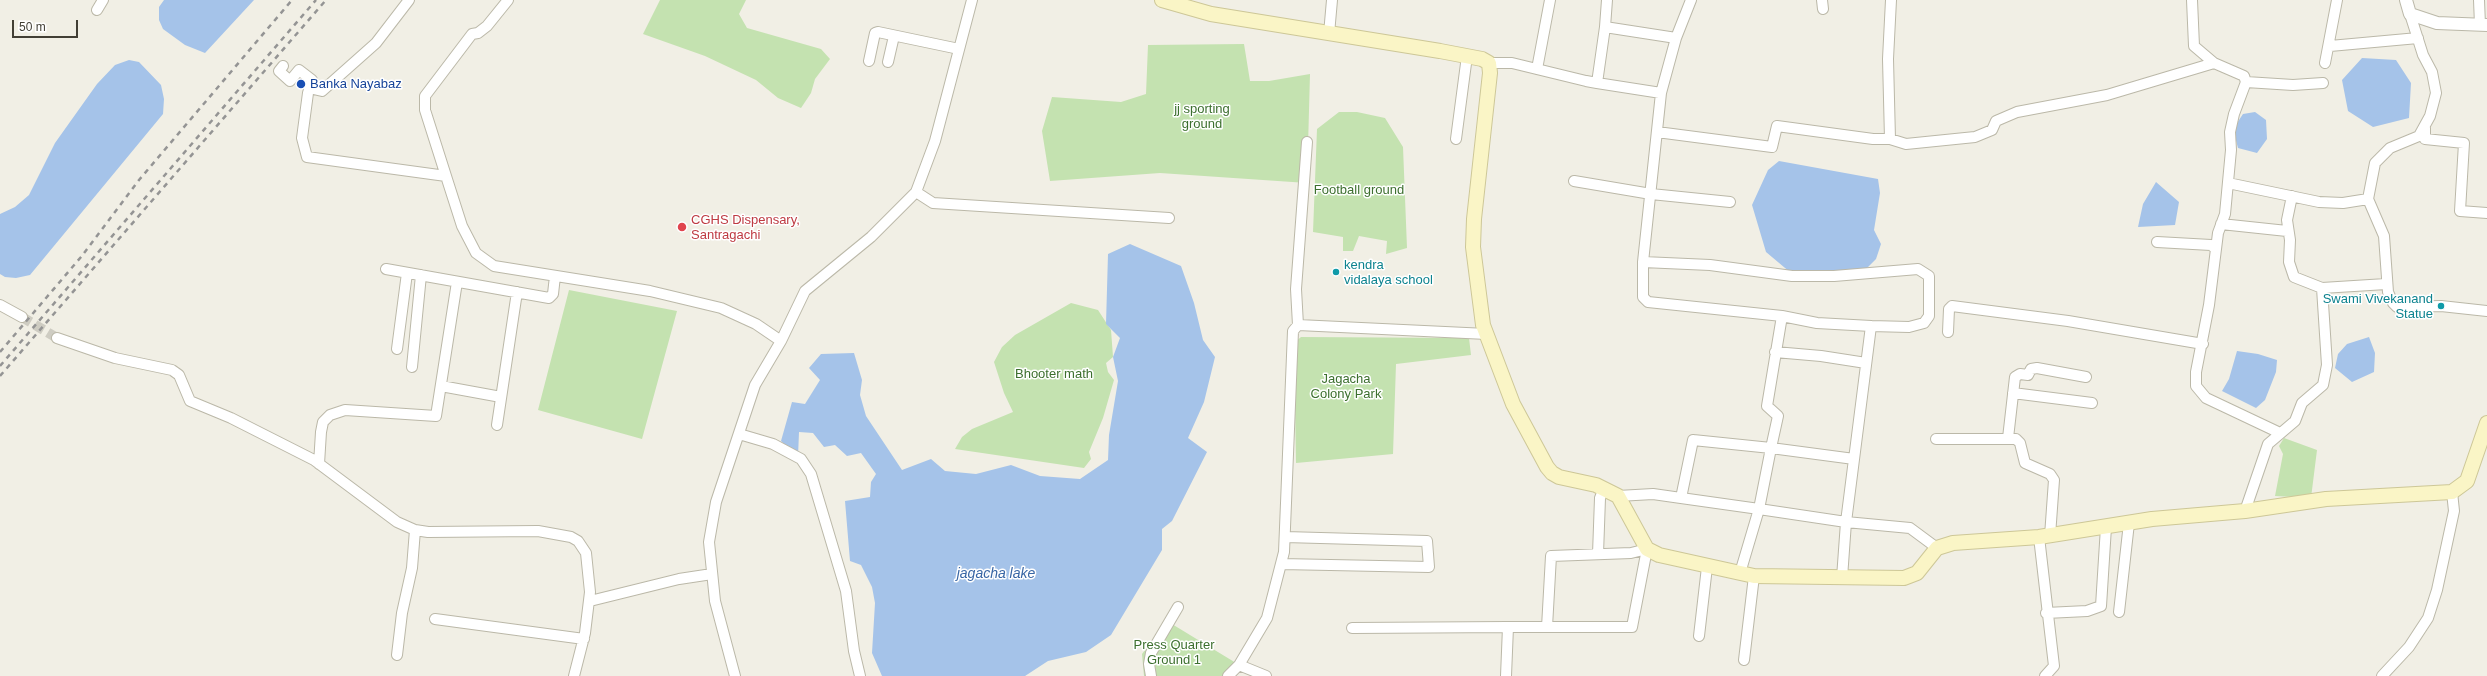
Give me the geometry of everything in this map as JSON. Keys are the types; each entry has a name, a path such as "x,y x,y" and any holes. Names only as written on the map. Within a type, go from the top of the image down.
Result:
{"main road":[{"path":"1162,0 1211,14 1467,56 1482,59 1489,63 1490,73 1474,219 1473,247 1477,290 1486,334 1513,404 1552,473 1604,488 1618,496 1646,549 1659,555 1707,567 1754,576 1904,578 1912,576 1917,572 1936,548 1953,543 2044,537 2129,523 2245,511 2326,499 2452,492 2467,481 2487,423"}],"street":[{"path":"98,10 103,0"},
{"path":"309,88 322,91 376,43 409,0"},
{"path":"508,0 487,26 478,33 472,34 425,96 425,110 462,226 476,253 494,266 650,291 721,308 756,324 781,341"},
{"path":"735,676 715,601 709,542 716,502 755,385 781,341 805,291 871,237 916,192 935,141 972,0"},
{"path":"1329,34 1332,0"},
{"path":"1537,69 1550,0"},
{"path":"1597,83 1605,27 1607,0"},
{"path":"1643,262 1710,265 1792,276 1834,276 1918,269 1930,276 1929,316 1924,323 1909,327 1817,323 1782,316 1648,302 1643,297 1643,262 1661,93 1676,38 1691,0"},
{"path":"1890,139 1888,59 1891,0"},
{"path":"2192,0 2194,46 2214,63 2244,76 2246,82 2234,114 2230,132 2225,214 2221,224 2216,249 2215,269 2196,372 2196,386 2206,398 2280,434"},
{"path":"2325,63 2330,46 2338,0"},
{"path":"2406,0 2418,38 2432,72 2436,93 2425,128 2425,139 2464,143 2460,211 2487,213"},
{"path":"2410,14 2437,23 2484,25 2479,0"},
{"path":"1605,27 1676,38"},
{"path":"869,61 875,33 959,49"},
{"path":"888,62 894,36"},
{"path":"2330,46 2418,38"},
{"path":"1456,139 1467,56"},
{"path":"1489,63 1512,63 1597,83 1661,93"},
{"path":"1657,132 1772,147 1777,126 1873,139 1890,139 1906,144 1975,137 1992,130 1996,121 2017,112 2107,95 2214,63"},
{"path":"282,66 279,71 290,81 299,70 312,80 309,88 302,138 307,157 446,176"},
{"path":"2246,82 2293,85 2323,83"},
{"path":"2425,128 2419,136 2390,148 2375,163 2368,199 2384,236 2386,284 2393,303 2397,306 2441,306 2487,311"},
{"path":"1228,676 1238,665 1268,618 1281,564 1285,537 1293,331 1298,325 1296,289 1307,142"},
{"path":"1574,182 1651,194 1730,202"},
{"path":"2228,183 2319,202 2342,203 2368,199"},
{"path":"916,192 933,203 1169,218"},
{"path":"2292,196 2287,220 2287,231 2290,240 2289,262 2294,277 2322,288 2386,284"},
{"path":"2221,224 2287,231"},
{"path":"2157,242 2211,245 2216,249"},
{"path":"386,269 549,298 553,294 555,276"},
{"path":"397,349 407,273"},
{"path":"412,367 421,275"},
{"path":"319,464 322,427 330,415 345,410 436,416 457,282"},
{"path":"2245,511 2268,444 2295,421 2302,403 2323,385 2327,365 2322,288"},
{"path":"497,425 517,292"},
{"path":"0,305 22,317"},
{"path":"1948,332 1949,309 1952,306 2068,321 2202,344"},
{"path":"1740,573 1759,509 1778,416 1767,406 1782,316"},
{"path":"1298,325 1486,334"},
{"path":"1842,578 1846,522 1871,326"},
{"path":"57,338 115,358 172,370 179,374 190,401 231,418 319,464 397,522 415,530 428,532 538,531 571,536 586,552 590,575 590,601 584,639 574,676"},
{"path":"1775,352 1821,356 1866,363"},
{"path":"2008,438 2015,377 2020,374 2028,375 2031,369 2037,368 2086,377"},
{"path":"441,386 501,397"},
{"path":"2013,393 2092,403"},
{"path":"739,434 774,444 801,459 811,474 846,591 854,651 860,676"},
{"path":"1936,439 2016,439 2020,443 2025,462 2050,474 2054,480 2044,537 2046,612 2054,666 2045,676"},
{"path":"1681,498 1693,440 1854,459"},
{"path":"1598,554 1600,498 1604,488"},
{"path":"2382,676 2409,647 2428,618 2437,590 2454,511 2452,492"},
{"path":"1618,496 1653,494 1846,522 1910,528 1936,548"},
{"path":"2119,612 2129,523"},
{"path":"2046,612 2087,611 2101,606 2106,527"},
{"path":"397,655 402,613 412,568 415,530"},
{"path":"1281,564 1429,566 1427,541 1285,537"},
{"path":"1352,628 1632,627 1646,549 1631,553 1551,556 1547,627"},
{"path":"1699,636 1707,567"},
{"path":"590,601 679,579 712,574"},
{"path":"1744,660 1754,576"},
{"path":"1151,676 1149,664 1151,653 1178,607"},
{"path":"435,619 584,639"},
{"path":"1506,676 1508,627"},
{"path":"1238,665 1266,676"}],"green space":[{"path":"660,0 746,0 739,14 747,28 821,49 830,59 815,79 811,93 801,108 778,98 756,80 705,56 643,34"},
{"name":"jj sporting ground","path":"1244,44 1250,81 1269,81 1310,74 1307,183 1160,173 1050,181 1042,131 1052,97 1121,102 1146,94 1148,45"},
{"name":"Football ground","path":"1339,112 1357,112 1385,118 1403,147 1407,248 1386,254 1387,241 1359,236 1353,251 1343,251 1343,237 1313,232 1317,129"},
{"path":"569,290 677,311 642,439 538,410"},
{"name":"Bhooter math","path":"1071,303 1098,310 1111,330 1113,357 1106,363 1108,372 1114,380 1103,418 1089,452 1091,459 1084,468 955,449 962,437 972,429 1013,412 1004,393 994,362 1002,347 1015,335"},
{"name":"Jagacha Colony Park","path":"1301,337 1469,338 1471,355 1396,364 1393,454 1296,463 1294,343"},
{"path":"2284,438 2317,450 2311,498 2275,496 2283,454 2279,446"},
{"name":"Press Quarter Ground 1","path":"1167,621 1236,663 1223,676 1144,676 1142,654"}],"water":[{"path":"164,0 254,0 205,53 185,45 163,29 159,20 159,7"},
{"path":"2362,58 2396,60 2411,83 2409,118 2373,127 2348,111 2342,80"},
{"path":"129,60 139,62 161,85 164,99 163,114 30,275 16,278 5,277 0,274 0,214 15,207 29,195 55,143 97,84 115,65"},
{"path":"2255,112 2266,120 2267,139 2257,153 2238,148 2233,129 2243,114"},
{"path":"1779,161 1878,179 1880,193 1874,230 1881,244 1876,259 1867,268 1862,270 1791,273 1766,252 1752,205 1768,170"},
{"path":"2156,182 2179,202 2175,225 2138,227 2143,204"},
{"name":"jagacha lake","path":"1130,244 1181,266 1194,303 1203,340 1215,357 1204,402 1188,438 1207,452 1172,521 1162,529 1162,550 1111,635 1086,652 1048,661 1025,676 882,676 872,653 875,603 872,587 861,565 850,561 845,501 870,497 871,482 876,474 861,453 847,456 835,445 824,447 813,433 799,432 798,457 781,441 792,402 805,404 820,380 809,368 821,354 854,353 862,380 860,395 866,416 902,470 931,459 945,471 976,474 1011,465 1040,476 1080,479 1108,460 1109,435 1118,381 1113,357 1120,338 1106,324 1108,254"},
{"path":"2369,337 2375,353 2374,372 2352,382 2335,368 2338,354 2347,344"},
{"path":"2237,351 2258,354 2277,360 2276,372 2265,400 2256,408 2222,391 2229,379"}],"tunnel":[{"path":"22,317 57,338"}],"railway":[{"path":"0,352 81,257 139,180 292,0"},
{"path":"0,366 316,0"},
{"path":"0,376 326,0"}],"place":[{"name":"Banka Nayabaz","path":"301,84"},
{"name":"CGHS Dispensary, Santragachi","path":"682,227"},
{"name":"kendra vidalaya school","path":"1336,272"},
{"name":"Swami Vivekanand Statue","path":"2441,306"}]}
